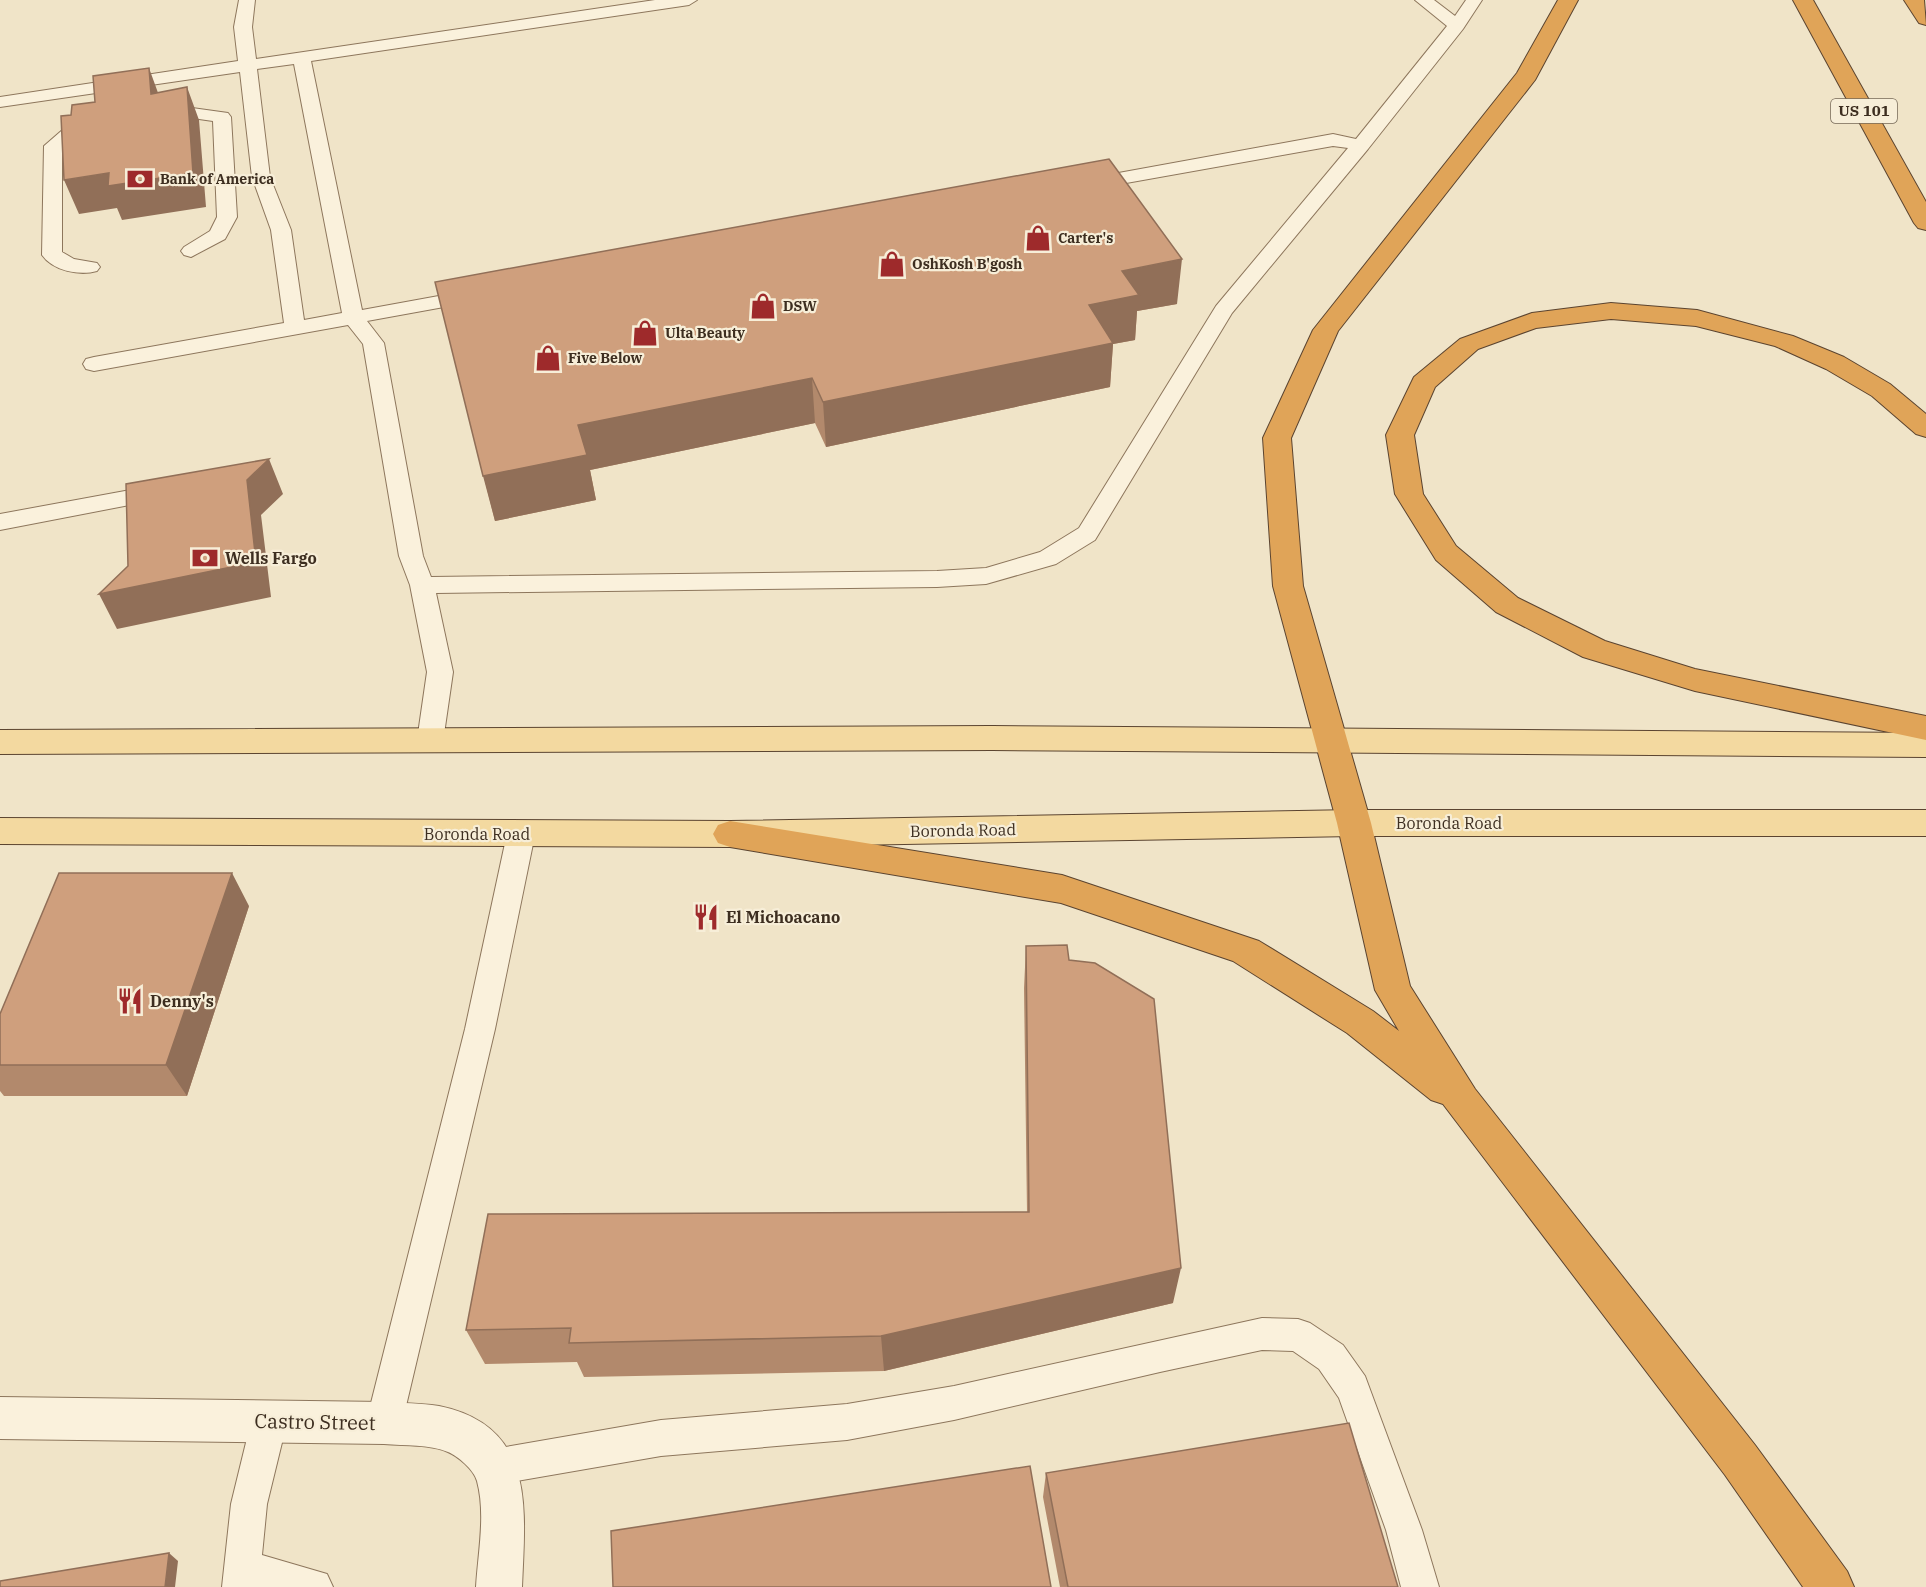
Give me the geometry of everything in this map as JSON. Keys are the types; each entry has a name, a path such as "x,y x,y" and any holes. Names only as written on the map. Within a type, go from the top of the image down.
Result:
{"highway":[{"path":"1568,0 1527,75 1326,330 1277,438 1288,586 1354,823 1393,990 1462,1101 1740,1460 1831,1587"},
{"name":"US 101","path":"1803,0 1926,223"},
{"path":"1914,0 1926,18"},
{"path":"1926,428 1881,390 1835,363 1784,341 1696,318 1611,311 1532,321 1469,344 1423,383 1400,435 1409,494 1415,504 1446,553 1507,605 1594,649 1695,680 1926,728"},
{"path":"730,834 1062,889 1246,951 1360,1022 1462,1101"}],"main road":[{"path":"0,742 992,738 1926,745"},
{"name":"Boronda Road","path":"0,831 730,834 1354,823 1926,823"}],"street":[{"name":"Castro Street","path":"0,1418 384,1423 422,1426 448,1431 470,1440 494,1467"},
{"path":"494,1467 500,1494 499,1587"}],"lane":[{"path":"247,0 243,27 261,177 281,230 295,327"},
{"path":"0,102 689,0"},
{"path":"1423,0 1457,25"},
{"path":"422,585 937,579 986,576 1048,558 1087,534 1223,310 1361,145 1457,25 1474,0"},
{"path":"301,57 353,317 373,343 411,556 422,585 440,672 430,741"},
{"path":"162,115 185,112 222,117 227,217 218,235 191,251"},
{"path":"90,267 69,265 52,255 53,146 74,130 108,124"},
{"path":"1066,188 1333,140 1361,145"},
{"path":"94,364 496,291"},
{"path":"0,522 188,488"},
{"path":"384,1423 457,1128 521,834"},
{"path":"494,1467 661,1438 846,1422 954,1403 1262,1334 1298,1335 1330,1357 1353,1388 1404,1530 1420,1587"},
{"path":"269,1422 249,1504 242,1578 314,1587"}],"building":[{"path":"149,68 151,94 187,87 193,173 108,186 109,173 64,180 61,116 71,115 72,105 95,102 93,76"},
{"path":"1109,159 1182,259 1122,271 1139,295 1089,305 1113,343 823,402 812,378 578,425 587,455 483,476 435,282"},
{"path":"269,459 247,480 256,562 99,594 128,566 126,484"},
{"name":"Denny's","path":"59,873 232,873 166,1065 0,1065 0,1014"},
{"path":"1067,945 1069,960 1095,963 1154,999 1181,1268 881,1336 569,1343 571,1328 466,1330 488,1214 1029,1212 1026,946"},
{"path":"1349,1423 1398,1587 1068,1587 1046,1473"},
{"path":"1030,1466 1051,1587 613,1587 611,1531"},
{"path":"169,1553 165,1587 0,1587 0,1581"}],"place":[{"name":"Bank of America","path":"140,179"},
{"name":"Carter's","path":"1038,238"},
{"name":"OshKosh B'gosh","path":"892,264"},
{"name":"DSW","path":"763,306"},
{"name":"Ulta Beauty","path":"645,333"},
{"name":"Five Below","path":"548,358"},
{"name":"Wells Fargo","path":"205,558"},
{"name":"El Michoacano","path":"706,917"},
{"name":"Denny's","path":"130,1001"}]}
